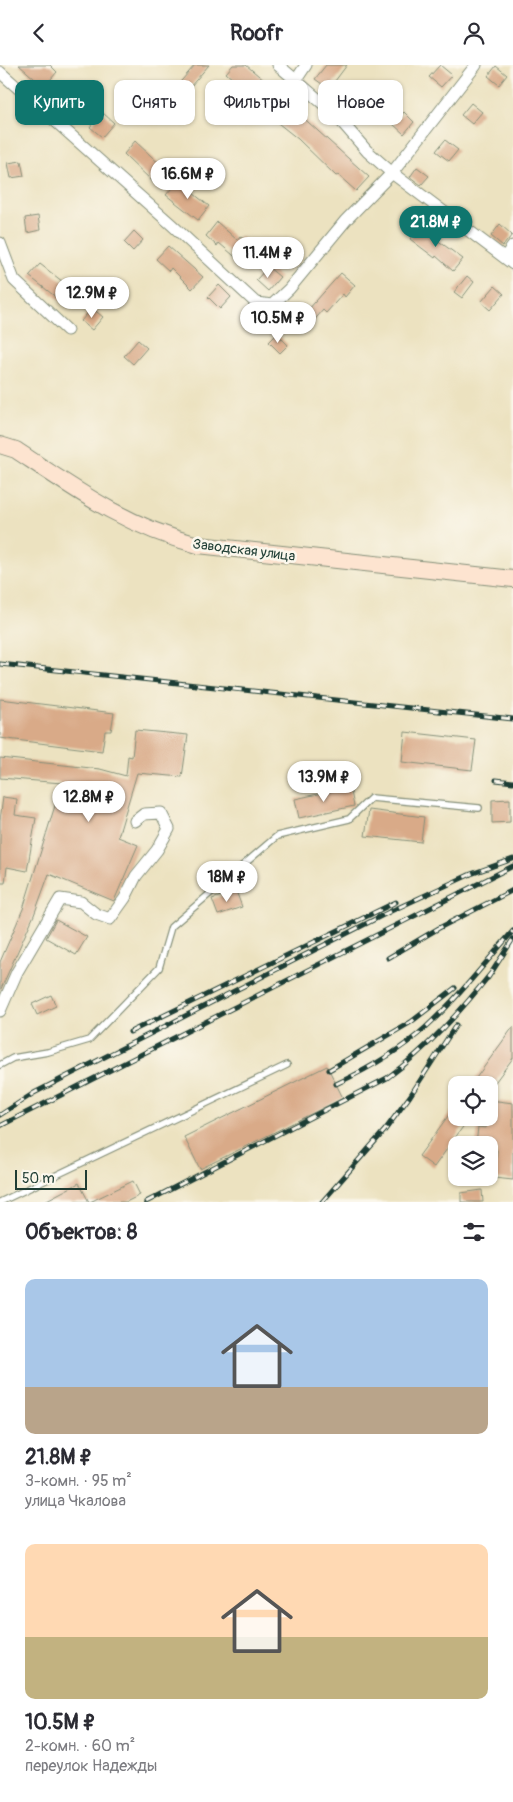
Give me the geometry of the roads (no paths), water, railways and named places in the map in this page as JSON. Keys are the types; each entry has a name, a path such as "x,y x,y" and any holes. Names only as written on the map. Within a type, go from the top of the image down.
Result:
{"main road":[{"name":"Заводская улица","path":"0,445 16,450 103,507 148,530 172,539 198,545 513,579"}],"street":[{"path":"278,65 296,80 306,65"},
{"path":"0,73 172,225 256,303 272,305 289,289 346,220 392,173 476,65"},
{"path":"308,90 334,113 368,151 392,173 509,260 513,246"},
{"path":"0,243 14,280 67,330"},
{"path":"0,1011 17,972 60,899 81,902 96,914 110,919 125,898 136,876 157,850 170,829 162,813 144,813 135,821"}],"lane":[{"path":"0,1065 13,1058 48,1052 89,1040 159,968 171,927 277,836 349,819 371,798 479,808"},
{"path":"0,1202 287,1065"}],"railway":[{"path":"0,664 513,719"},
{"path":"496,780 513,782"},
{"path":"0,1115 34,1093 391,911 471,874 513,859"},
{"path":"0,1126 513,866"},
{"path":"388,958 439,928 513,890"},
{"path":"130,1032 396,902"},
{"path":"336,1084 383,1059 416,1036 438,1016 513,931"},
{"path":"488,978 513,939"},
{"path":"146,1202 387,1078 443,1029 492,972"},
{"path":"329,1070 411,1022 455,988"},
{"path":"322,1202 385,1130 410,1096 456,1025"}]}
